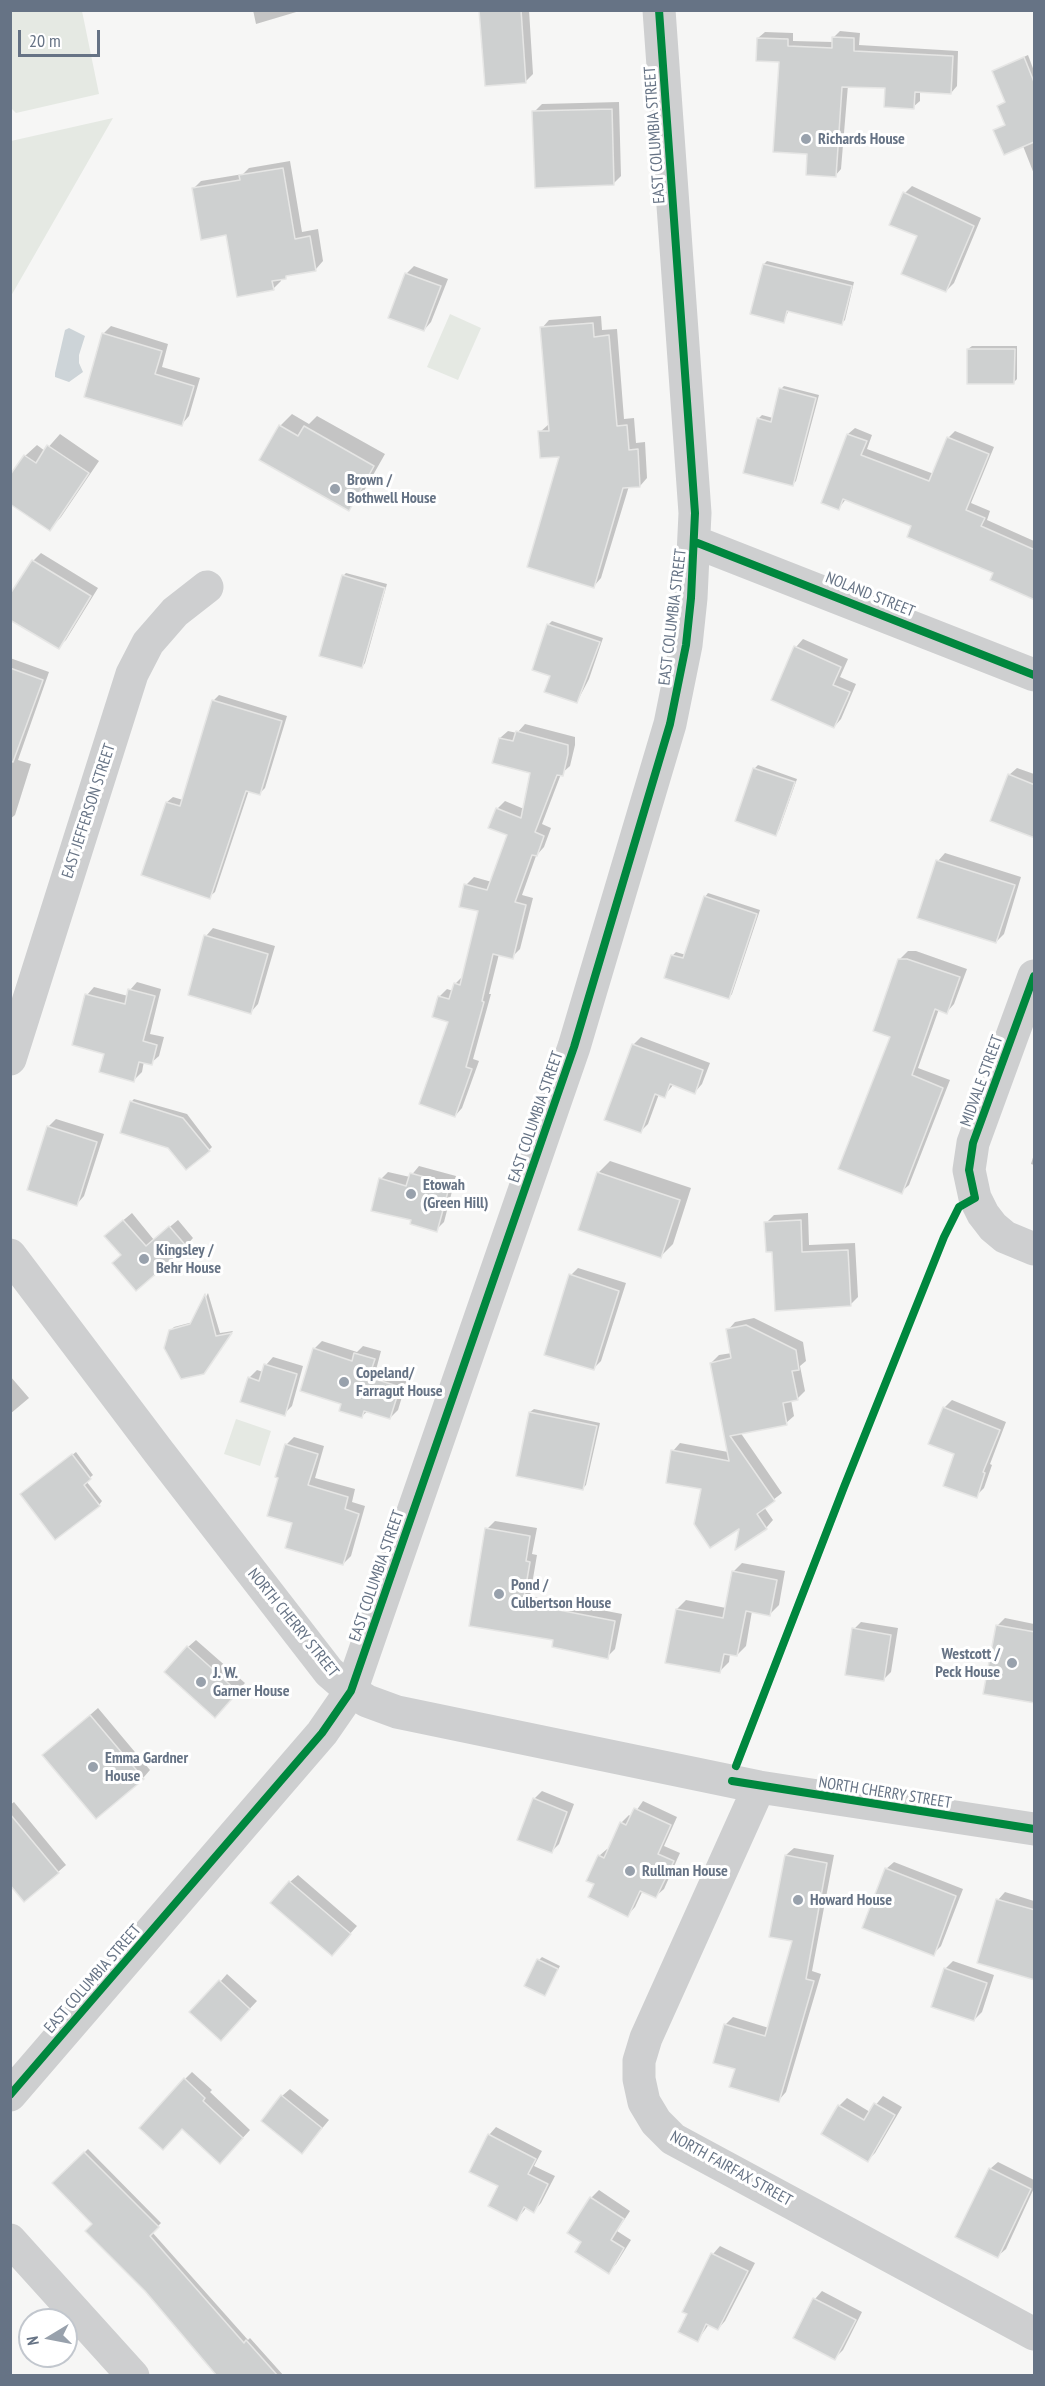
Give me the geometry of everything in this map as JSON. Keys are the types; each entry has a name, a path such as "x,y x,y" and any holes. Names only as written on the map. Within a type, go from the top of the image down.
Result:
{"street":[{"name":"EAST COLUMBIA STREET","path":"10,2096 322,1733 351,1692 570,1058 670,724 688,627 695,542 659,10"},
{"name":"NOLAND STREET","path":"695,542 1035,675"},
{"name":"EAST JEFFERSON STREET","path":"10,1059 132,674 148,643 175,612 207,587"},
{"name":"MIDVALE STREET","path":"1035,976 973,1143 969,1170 975,1198 993,1227 1005,1238 1035,1249"},
{"name":"NORTH CHERRY STREET","path":"10,1255 329,1672 351,1692 367,1701 398,1712 759,1787 1035,1829"},
{"name":"NORTH FAIRFAX STREET","path":"759,1787 646,2038 639,2061 639,2079 645,2102 656,2122 673,2139 1035,2334"},
{"path":"10,2240 133,2376"}],"shaded area":[{"path":"10,11 82,11 99,94 16,113 10,107"},
{"path":"113,118 11,296 11,141"},
{"path":"450,314 481,328 458,380 427,367"},
{"path":"69,328 85,336 79,355 79,363 83,372 69,382 55,377 55,373 65,330"},
{"path":"236,1419 271,1431 260,1466 224,1454"}],"building":[{"path":"479,10 521,10 526,83 485,86"},
{"path":"832,37 854,38 854,51 953,56 951,94 915,92 914,109 884,107 885,88 842,87 836,177 806,175 807,154 773,152 779,62 756,61 757,38 788,39 788,46 832,48"},
{"path":"1024,57 1034,82 1034,142 1004,155 993,130 1005,125 997,106 1005,102 992,71"},
{"path":"612,109 614,185 535,188 532,111"},
{"path":"283,168 295,239 310,236 316,271 272,281 274,290 237,297 226,235 201,240 192,188 240,180 239,175"},
{"path":"903,192 974,226 946,292 901,274 917,236 889,225"},
{"path":"763,264 852,286 842,325 787,311 784,323 750,314"},
{"path":"405,273 441,286 424,331 388,318"},
{"path":"593,323 594,337 609,335 617,426 627,425 629,450 638,449 640,487 623,488 594,588 527,567 559,457 540,458 538,431 549,431 540,327"},
{"path":"102,333 162,351 155,374 194,386 182,426 84,397"},
{"path":"967,349 1015,349 1014,384 967,384"},
{"path":"779,388 816,398 793,486 743,473 757,418 771,422"},
{"name":"Brown / Bothwell House","path":"279,425 298,436 304,426 374,466 349,511 259,460"},
{"path":"847,434 867,441 861,455 929,481 947,437 989,454 966,510 985,518 981,526 1035,550 1035,600 990,580 993,573 907,537 911,526 843,499 839,510 821,503"},
{"path":"47,445 89,473 50,531 10,504 10,475 24,455 36,463"},
{"path":"32,560 91,596 59,649 10,620 10,594"},
{"path":"342,575 385,588 362,668 319,656"},
{"path":"547,624 600,642 577,703 544,692 550,676 532,670"},
{"path":"794,646 841,667 833,685 850,692 834,728 771,700"},
{"path":"10,668 43,680 13,762 10,761"},
{"path":"212,700 282,721 260,795 246,791 210,899 141,875 166,802 180,806"},
{"path":"516,731 568,745 568,754 563,776 557,775 535,832 544,836 537,856 532,855 515,902 526,905 513,959 493,954 482,1001 484,1002 466,1067 472,1069 455,1117 419,1104 448,1022 432,1017 438,996 449,999 454,983 460,985 478,911 459,907 464,884 487,890 507,835 488,828 496,808 521,818 530,773 492,763 499,738 513,741"},
{"path":"753,768 795,782 776,836 735,821"},
{"path":"1008,774 1035,785 1035,838 990,821"},
{"path":"936,860 1015,885 996,943 917,918"},
{"path":"704,896 757,914 729,999 664,978 671,955 683,958"},
{"path":"204,935 268,954 251,1014 188,995"},
{"path":"898,959 907,959 960,977 947,1014 935,1009 912,1075 943,1088 902,1194 838,1169 890,1037 873,1031"},
{"path":"128,989 155,996 143,1041 157,1045 152,1065 139,1062 134,1082 99,1072 104,1054 72,1045 85,994 125,1004"},
{"path":"632,1044 703,1070 695,1094 670,1084 665,1098 655,1094 641,1133 604,1120"},
{"path":"130,1101 183,1118 210,1151 186,1170 168,1148 120,1133"},
{"path":"47,1126 97,1142 77,1206 27,1190"},
{"path":"597,1172 680,1200 661,1258 578,1230"},
{"name":"Etowah (Green Hill)","path":"410,1173 450,1184 437,1232 410,1224 411,1220 371,1211 379,1178 406,1186"},
{"name":"Kingsley / Behr House","path":"123,1220 146,1246 169,1226 187,1247 136,1291 112,1263 121,1255 104,1236"},
{"path":"801,1220 802,1252 848,1250 851,1306 775,1311 772,1252 766,1252 764,1222"},
{"path":"569,1274 619,1291 594,1370 544,1355"},
{"path":"205,1294 216,1336 232,1333 204,1374 181,1379 164,1348 169,1330 190,1324"},
{"path":"746,1325 796,1350 799,1370 792,1371 798,1400 783,1403 787,1425 730,1436 775,1501 757,1514 767,1529 735,1550 739,1529 710,1548 694,1524 701,1489 666,1483 671,1450 729,1461 710,1363 731,1358 726,1329"},
{"name":"Copeland/ Farragut House","path":"313,1348 352,1361 354,1353 375,1359 369,1377 400,1387 390,1419 364,1411 362,1418 339,1411 341,1404 300,1391"},
{"path":"264,1364 297,1374 285,1416 240,1402 248,1377 259,1381"},
{"path":"943,1407 1000,1430 983,1472 985,1473 977,1498 943,1486 954,1454 928,1444"},
{"path":"529,1412 597,1426 583,1490 516,1476"},
{"path":"285,1444 318,1454 308,1485 348,1497 345,1509 359,1514 343,1565 285,1548 292,1523 267,1516"},
{"path":"72,1454 91,1479 84,1485 100,1506 55,1540 20,1494"},
{"path":"485,1528 530,1536 526,1561 530,1562 523,1603 615,1621 608,1659 552,1647 553,1640 469,1626"},
{"path":"732,1571 777,1580 770,1616 746,1611 737,1656 724,1654 720,1673 665,1663 676,1609 723,1618"},
{"name":"Westcott / Peck House","path":"996,1625 1035,1632 1035,1703 983,1694"},
{"path":"852,1628 891,1635 884,1681 845,1675"},
{"name":"J. W. Garner House","path":"187,1646 238,1692 215,1718 164,1672"},
{"name":"Emma Gardner House","path":"90,1715 144,1779 96,1819 42,1755"},
{"path":"533,1798 567,1812 552,1853 517,1840"},
{"name":"Rullman House","path":"634,1808 671,1825 658,1854 674,1861 656,1898 640,1891 628,1917 588,1897 594,1884 586,1881 598,1855 604,1858 620,1822 626,1825"},
{"path":"10,1814 59,1873 24,1902 10,1885"},
{"path":"785,1855 827,1863 806,1979 814,1981 779,2102 729,2087 735,2069 713,2063 724,2024 765,2036 792,1941 769,1937"},
{"path":"885,1868 956,1896 934,1956 862,1928"},
{"path":"289,1881 351,1934 332,1956 270,1903"},
{"path":"996,1899 1035,1910 1035,1980 977,1963"},
{"path":"537,1959 558,1969 545,1996 524,1986"},
{"path":"944,1968 987,1983 974,2021 931,2007"},
{"path":"219,1980 250,2009 221,2041 189,2012"},
{"path":"184,2078 205,2098 203,2101 243,2138 220,2164 182,2129 163,2150 139,2128"},
{"path":"281,2095 322,2128 302,2154 261,2121"},
{"path":"874,2103 895,2115 868,2162 821,2134 838,2105 864,2120"},
{"path":"488,2134 536,2159 528,2174 548,2184 534,2213 524,2207 517,2221 488,2206 498,2186 469,2172"},
{"path":"84,2152 159,2227 150,2236 244,2343 246,2340 278,2376 217,2376 145,2291 85,2231 92,2224 52,2183"},
{"path":"989,2168 1031,2189 998,2258 955,2237"},
{"path":"590,2197 624,2219 611,2240 624,2248 609,2274 575,2252 581,2242 567,2233"},
{"path":"711,2253 748,2271 718,2330 706,2324 698,2342 678,2332 687,2314 682,2312"},
{"path":"813,2298 856,2320 835,2360 793,2338"}],"cycle path":[{"path":"10,2095 322,1733 351,1691 574,1047 670,724 686,645 691,598 695,513 659,10"},
{"path":"695,542 1034,675"},
{"path":"736,1766 944,1237 959,1207 975,1198 969,1170 973,1143 1034,976"},
{"path":"732,1781 1034,1829"}],"place":[{"name":"Richards House","path":"806,139"},
{"name":"Brown / Bothwell House","path":"335,489"},
{"name":"Etowah (Green Hill)","path":"411,1194"},
{"name":"Kingsley / Behr House","path":"144,1259"},
{"name":"Copeland/ Farragut House","path":"344,1382"},
{"name":"Pond / Culbertson House","path":"499,1594"},
{"name":"Westcott / Peck House","path":"1012,1663"},
{"name":"J. W. Garner House","path":"201,1682"},
{"name":"Emma Gardner House","path":"93,1767"},
{"name":"Rullman House","path":"630,1871"},
{"name":"Howard House","path":"798,1900"}]}
